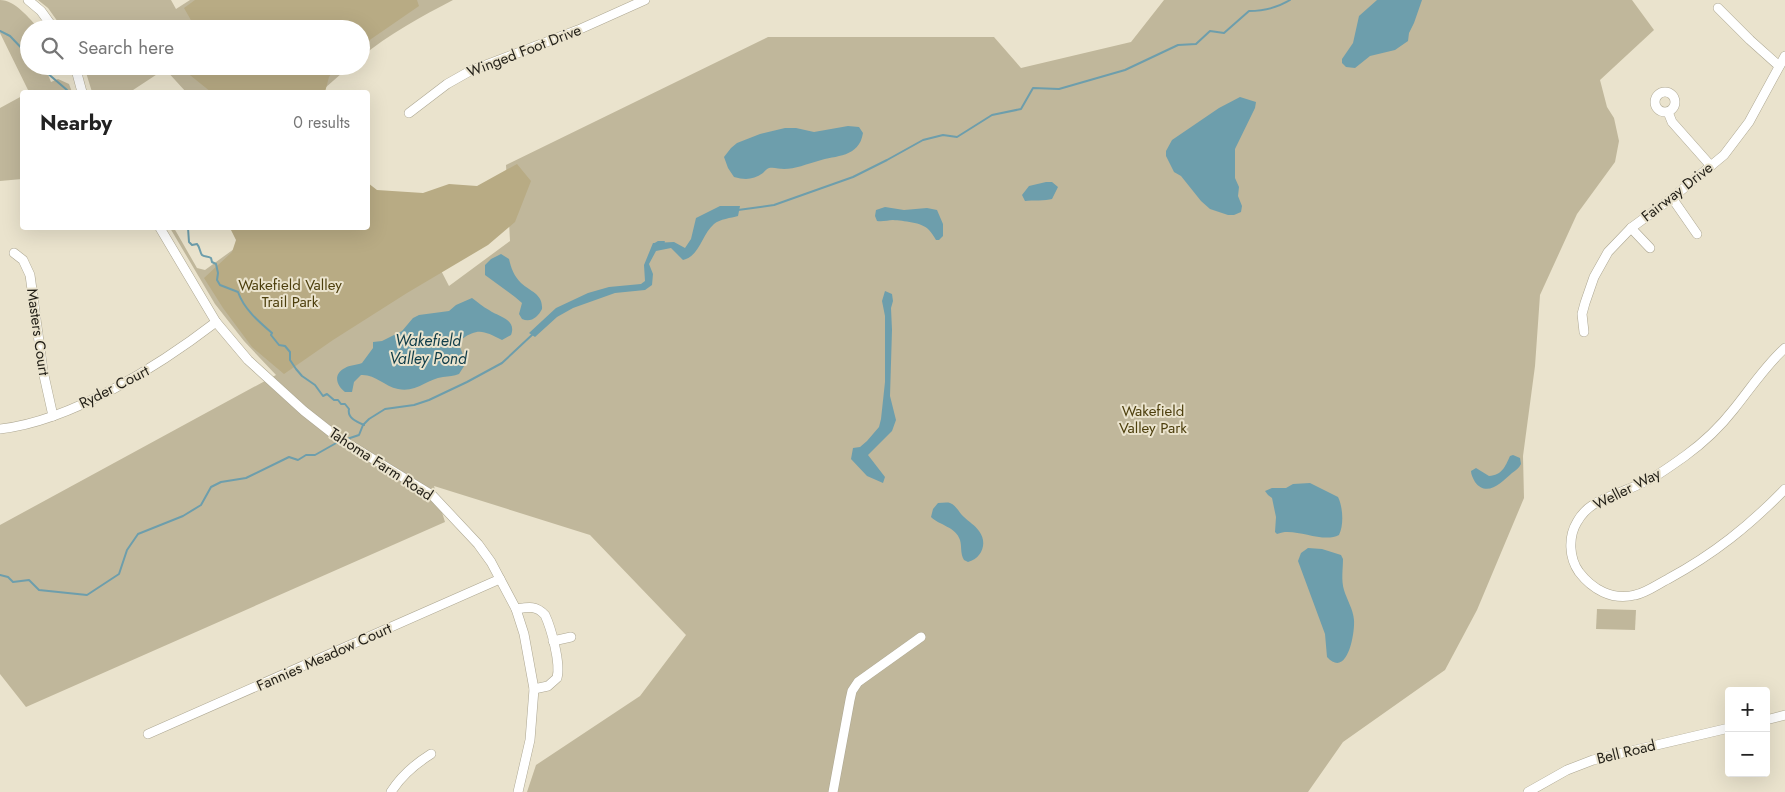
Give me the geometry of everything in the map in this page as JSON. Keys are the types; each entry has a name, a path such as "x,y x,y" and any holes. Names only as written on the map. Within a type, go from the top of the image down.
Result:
{"street":[{"path":"28,0 41,11 48,20"},
{"name":"Winged Foot Drive","path":"409,113 447,84 470,71 578,30 645,0"},
{"path":"1718,8 1779,66"},
{"name":"Fairway Drive","path":"1584,332 1582,314 1594,277 1608,252 1631,228 1672,198 1724,155 1741,134 1785,56"},
{"path":"77,75 81,90"},
{"path":"1668,112 1672,122 1711,166"},
{"path":"1672,198 1698,234"},
{"path":"1631,228 1650,248"},
{"name":"Tahoma Farm Road","path":"161,230 216,322 248,360 304,411 337,437 432,495 478,544 516,609 524,634 534,689 530,740 518,792"},
{"name":"Masters Court","path":"14,253 26,264 30,275 43,371 53,416"},
{"name":"Ryder Court","path":"0,429 53,416 75,407 149,369 173,354 216,322"},
{"name":"Weller Way","path":"1785,348 1759,376 1719,426 1685,456 1655,476 1626,491 1609,496 1587,509 1576,522 1571,537 1570,550 1575,566 1583,578 1595,589 1608,594 1635,595 1699,562 1746,527 1785,489"},
{"name":"Fannies Meadow Court","path":"148,734 500,579"},
{"path":"516,609 534,607 541,611 547,619 558,667 557,678 548,686 534,689"},
{"path":"552,642 571,637"},
{"path":"833,792 854,686 921,637"},
{"path":"1770,719 1785,715"},
{"name":"Bell Road","path":"1528,792 1567,770 1592,760 1725,729"},
{"path":"391,792 408,771 431,754"}],"green space":[{"path":"0,0 16,6 31,20 20,20 20,74 0,33"},
{"path":"38,0 171,0 176,9 190,0 453,0 406,26 370,50 370,20 57,20 48,8"},
{"path":"195,0 417,0 419,6 370,40 370,20 191,20 184,8"},
{"name":"Wakefield Valley Park","path":"1164,0 1632,0 1654,30 1600,80 1607,107 1614,118 1619,141 1615,162 1577,214 1540,295 1535,366 1523,456 1524,498 1477,610 1445,670 1343,742 1308,792 527,792 536,765 640,696 686,635 590,535 434,486 445,522 26,707 0,674 0,525 276,375 244,341 215,304 171,230 175,230 197,268 205,270 256,233 370,230 370,228 414,218 449,286 510,241 506,165 768,37 994,37 1021,68 1131,42"},
{"path":"21,75 48,75 51,82 58,79 69,84 71,90 28,90"},
{"path":"87,75 156,75 133,90 91,90"},
{"path":"170,75 340,75 325,90 184,90"},
{"path":"190,75 330,75 326,90 209,90"},
{"path":"20,97 20,179 0,181 0,108"},
{"name":"Wakefield Valley Trail Park","path":"517,164 531,181 515,222 488,245 407,293 284,374 252,347 223,308 204,278 232,252 236,240 231,230 370,230 370,185 377,190 423,193 449,184 477,186"},
{"path":"1597,609 1636,610 1635,630 1596,629"}],"water":[{"path":"1377,0 1422,0 1409,33 1408,41 1395,50 1370,56 1355,68 1346,67 1342,63 1342,59 1353,43 1359,16"},
{"path":"1240,97 1256,102 1255,108 1235,149 1235,178 1239,187 1238,196 1242,206 1241,212 1228,215 1210,209 1201,201 1181,176 1174,172 1166,156 1166,151 1172,140 1219,108"},
{"path":"848,126 859,127 863,133 861,141 852,151 797,167 784,169 769,168 756,177 749,179 734,177 724,157 737,143 760,134 785,128 796,128 814,132"},
{"path":"1052,182 1058,187 1052,199 1025,201 1022,195 1029,186"},
{"path":"720,206 740,206 738,216 716,222 689,258 683,260 671,248 656,251 649,264 653,274 652,285 645,290 615,293 573,308 557,317 535,337 529,333 556,308 588,293 609,287 641,284 645,281 644,265 653,243 674,242 685,248 691,239 696,218"},
{"path":"885,207 904,210 927,208 937,210 943,224 943,236 936,240 926,227 912,222 877,221 875,216 876,210"},
{"path":"501,254 509,259 513,272 519,280 541,300 542,309 534,318 522,319 519,314 522,303 485,275 485,265 491,259"},
{"path":"885,291 892,294 893,301 891,308 890,396 896,420 892,431 868,455 885,477 883,483 867,476 851,459 853,448 860,447 867,441 879,427 881,419 885,382 885,316 882,301"},
{"name":"Wakefield Valley Pond","path":"472,298 506,319 512,325 512,330 511,335 502,340 482,332 473,333 462,339 460,347 466,363 459,374 437,378 404,390 366,375 361,375 354,382 352,392 345,392 338,383 337,376 341,370 362,363 373,348 373,342 382,341 402,331 413,318 419,315 449,311 456,305"},
{"path":"1513,455 1520,458 1521,464 1499,484 1489,489 1484,489 1475,482 1471,471 1476,468 1489,476 1497,474 1505,467 1510,456"},
{"path":"1310,483 1338,497 1342,516 1342,526 1339,535 1325,538 1291,532 1277,534 1275,532 1276,517 1272,498 1265,491 1272,488 1286,488 1293,484"},
{"path":"938,503 952,504 979,531 983,540 982,550 973,560 968,562 964,560 960,540 955,532 931,517 933,509"},
{"path":"1308,548 1322,549 1341,555 1343,559 1343,586 1352,612 1354,627 1348,652 1345,659 1340,662 1334,662 1327,657 1325,634 1298,561 1301,553"}],"waterway":[{"path":"738,210 774,205 853,177 923,140 943,135 957,137 992,115 1021,109 1033,88 1059,89 1125,70 1178,45 1196,44 1210,31 1224,33 1249,11 1270,8 1290,0"},
{"path":"0,31 10,36 20,47"},
{"path":"50,75 67,90"},
{"path":"188,230 189,242 192,245 197,244 202,255 211,258 212,262 216,264 217,280 220,285 238,292 252,314 272,333 271,335 279,345 285,346 290,352 290,360 302,376 315,385 323,396 327,394 334,400 338,400 341,404 345,404 349,409 351,417 364,425"},
{"path":"655,244 664,242"},
{"path":"347,439 359,435 363,425 385,409 414,405 429,400 502,363 533,334"},
{"path":"0,575 8,577 13,582 29,580 39,590 87,595 119,574 127,550 138,534 183,516 201,505 211,487 221,482 246,478 289,457 298,460 306,455 315,455 338,442"}]}
